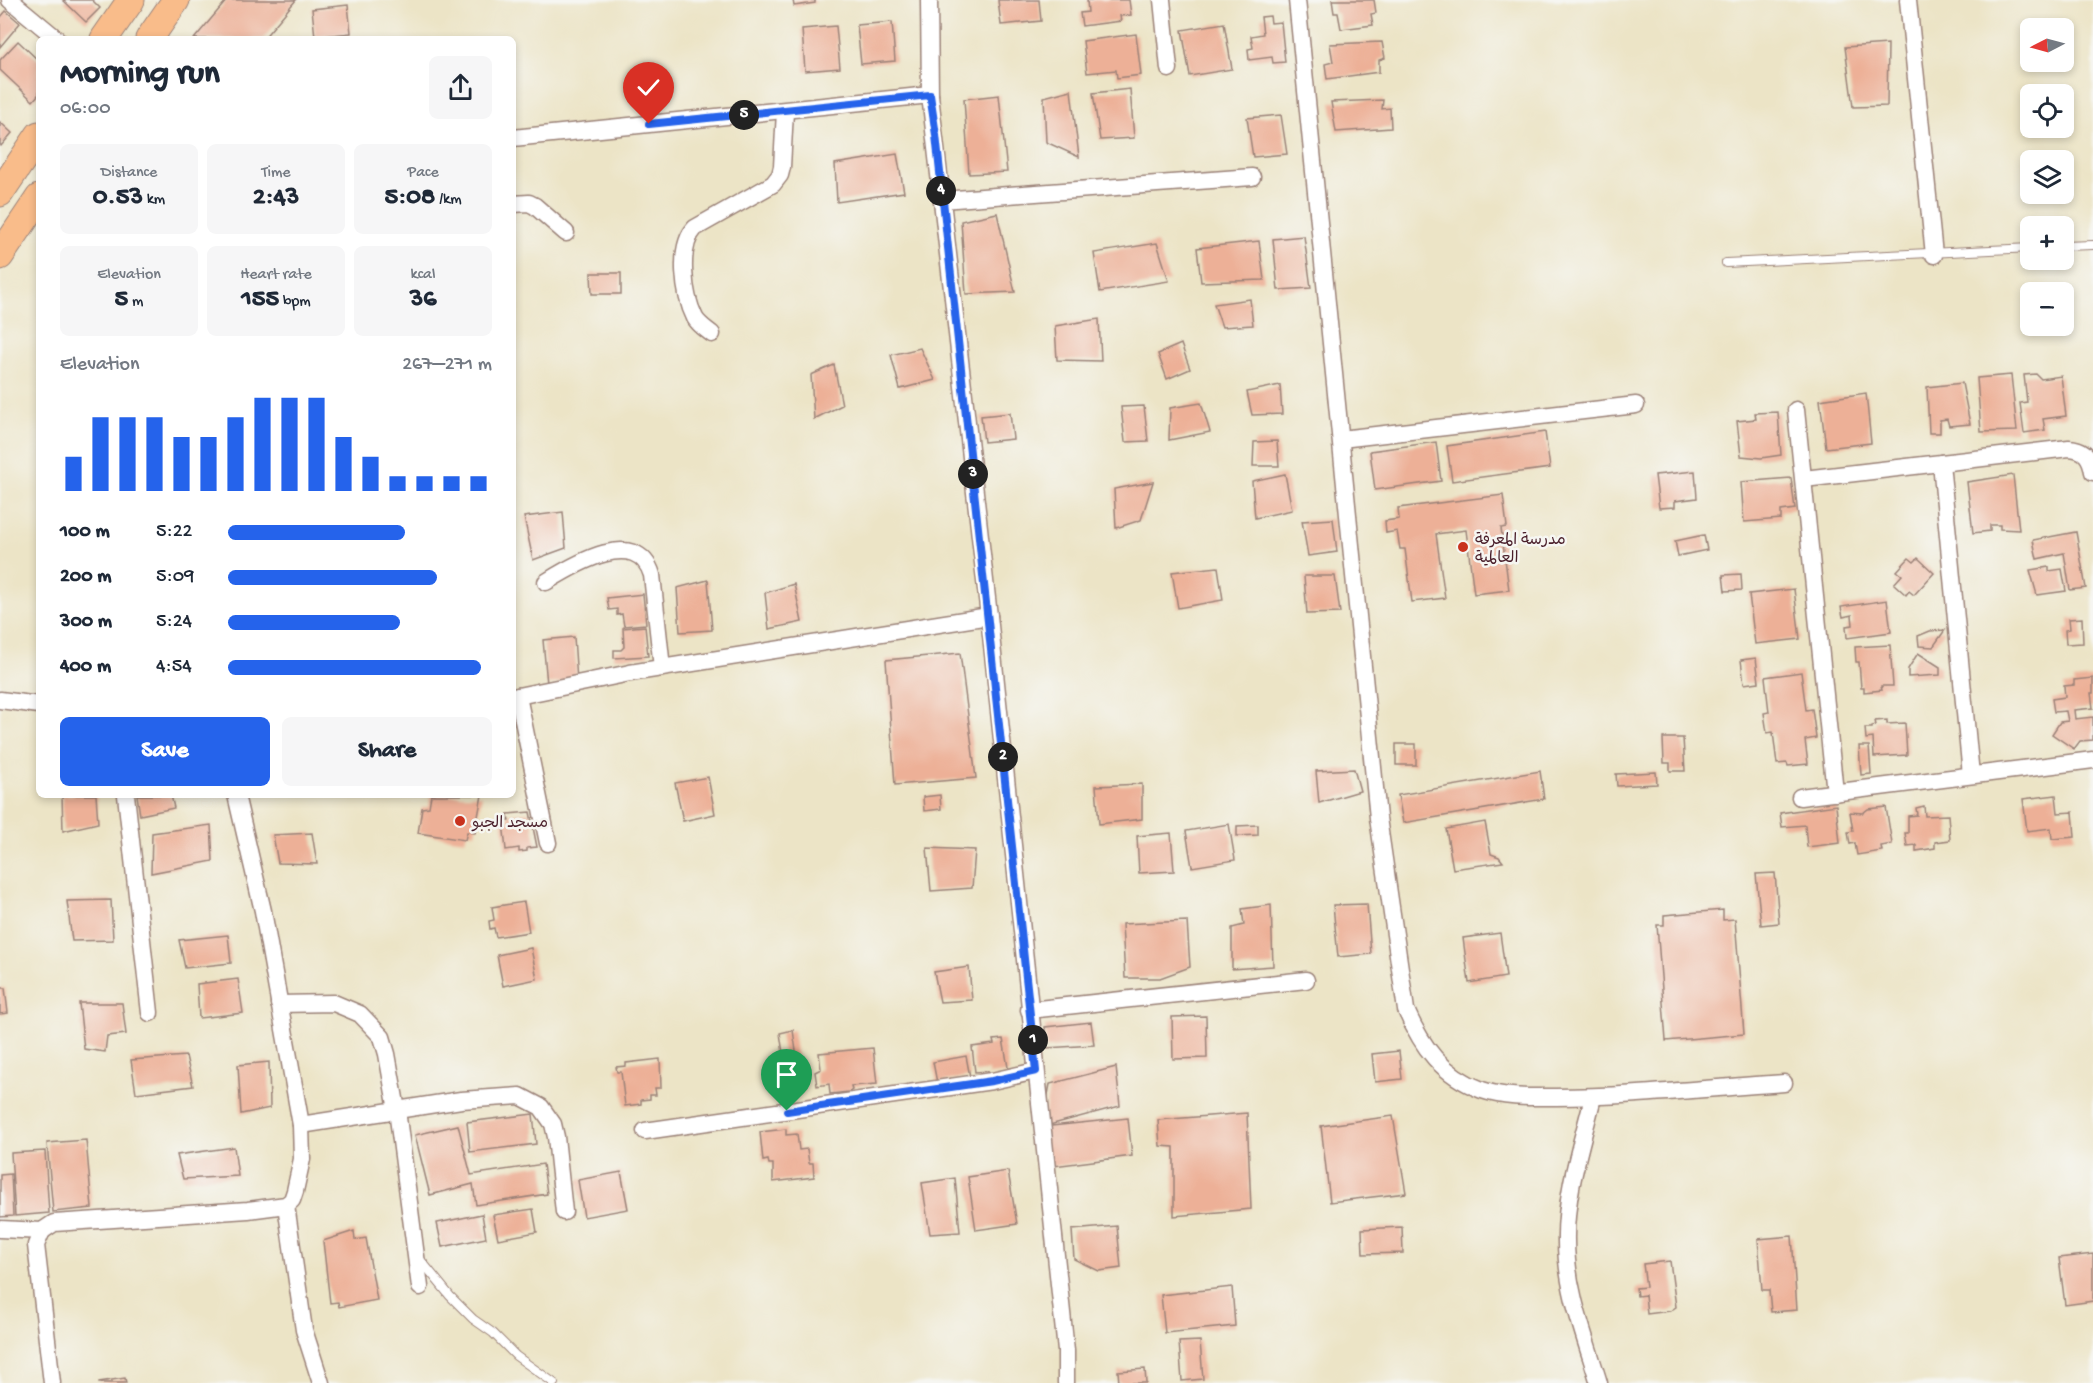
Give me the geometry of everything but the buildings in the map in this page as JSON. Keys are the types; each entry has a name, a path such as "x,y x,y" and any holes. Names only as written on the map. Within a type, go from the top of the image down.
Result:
{"main road":[{"path":"106,36 131,0"},
{"path":"151,36 176,0"},
{"path":"0,193 36,139"},
{"path":"0,256 36,202"}],"street":[{"path":"10,0 53,36"},
{"path":"929,0 930,95 989,616 1066,1351 1066,1383"},
{"path":"1161,0 1169,69"},
{"path":"1296,0 1378,818 1406,1010 1417,1036 1435,1059 1457,1077 1483,1090 1511,1096 1593,1097 1784,1083"},
{"path":"1908,0 1934,255"},
{"path":"516,138 930,95"},
{"path":"712,334 696,320 688,301 684,260 689,234 695,228 773,184 780,175 782,167 785,111"},
{"path":"942,200 1252,177"},
{"path":"516,204 529,203 535,206 566,233"},
{"path":"1341,439 1636,405"},
{"path":"1796,410 1835,793"},
{"path":"1804,479 2076,448 2088,455 2092,461 2093,472"},
{"path":"1941,463 1971,775"},
{"path":"546,582 591,557 615,552 632,552 642,557 650,567 652,575 662,668"},
{"path":"548,843 516,697 662,668 989,616"},
{"path":"0,700 36,705"},
{"path":"1800,797 2093,760"},
{"path":"126,798 150,1013"},
{"path":"52,1383 36,1245 42,1231 54,1223 248,1210 286,1205 292,1200 295,1191 302,1159 301,1125 263,911 237,798"},
{"path":"1029,1010 1306,981"},
{"path":"279,1004 334,1003 360,1014 382,1037 397,1110 420,1287"},
{"path":"645,1131 971,1084 1036,1071"},
{"path":"301,1125 461,1100 520,1096 541,1107 553,1124 564,1212"},
{"path":"1593,1097 1568,1203 1566,1240 1568,1270 1599,1383"},
{"path":"286,1205 304,1330 321,1383"},
{"path":"0,1229 42,1231"}],"lane":[{"path":"2074,246 2093,245"},
{"path":"1726,263 2020,250"},
{"path":"416,1255 450,1296 473,1319 493,1333 516,1356 554,1383"}],"place":[{"name":"مدرسة المعرفة العالمية","path":"1463,547"},
{"name":"مسجد الجبو","path":"460,821"}],"route":[{"path":"649,124 930,95 936,135 1036,1071 992,1081 787,1111"}]}
